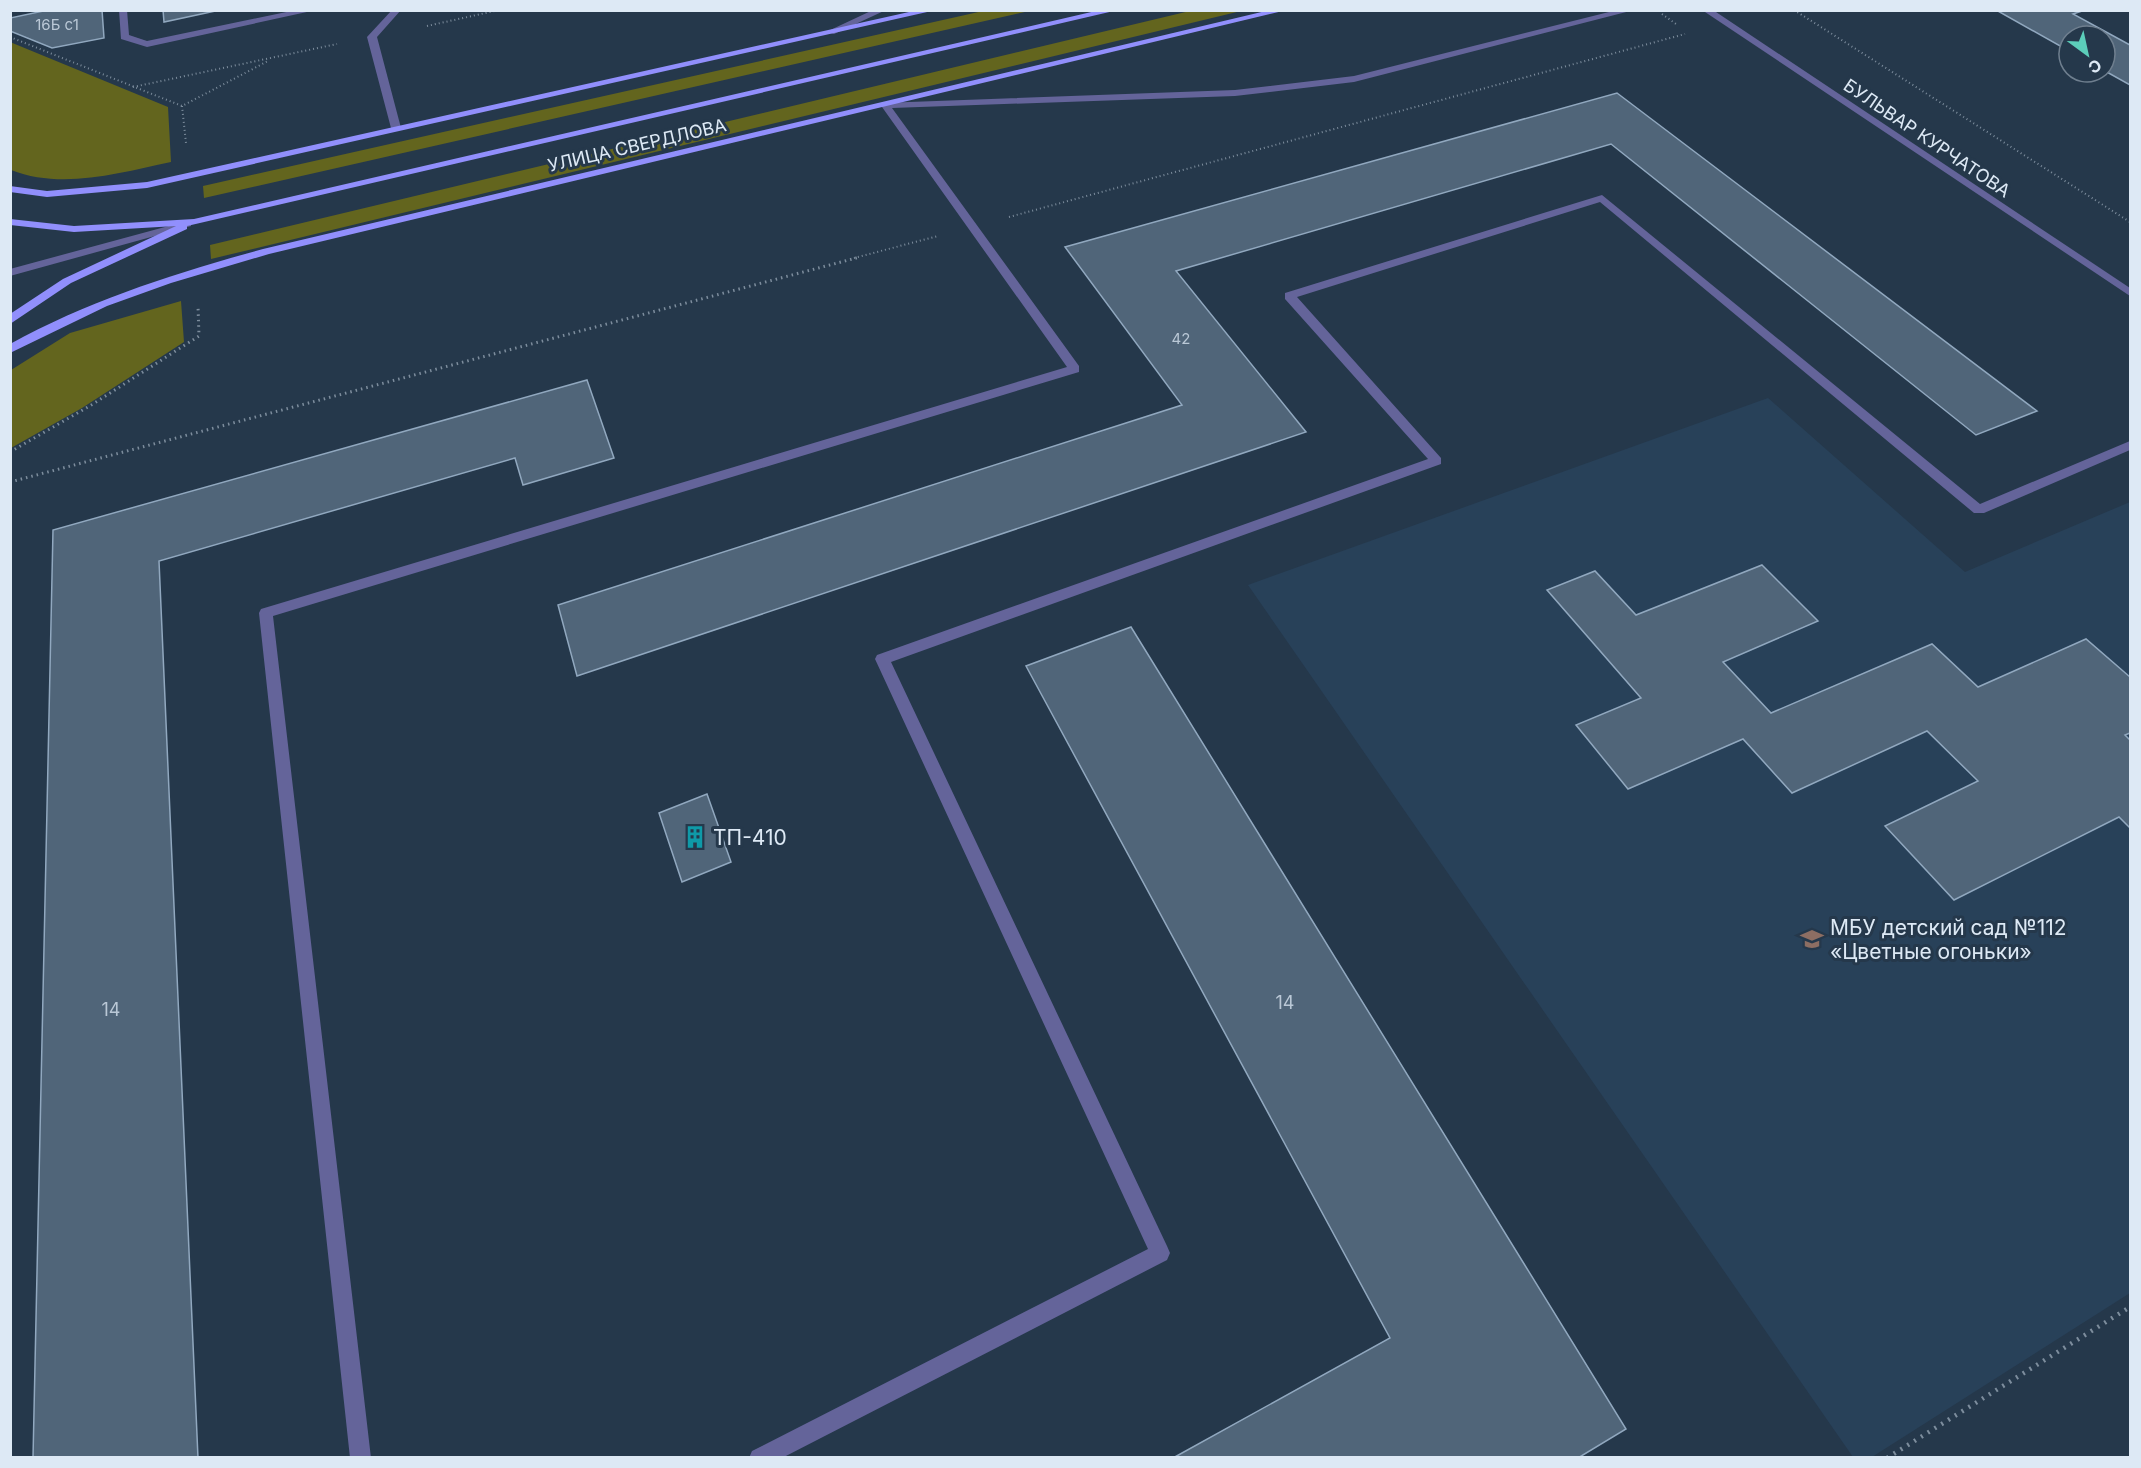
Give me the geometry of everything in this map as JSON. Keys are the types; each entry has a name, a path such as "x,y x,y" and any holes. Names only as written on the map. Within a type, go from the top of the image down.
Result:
{"main road":[{"path":"10,189 48,194 147,186 396,128 932,10"},
{"name":"УЛИЦА СВЕРДЛОВА","path":"10,222 74,230 194,222 1114,10"},
{"name":"УЛИЦА СВЕРДЛОВА","path":"10,349 77,313 130,292 196,270 267,251 1283,10"},
{"name":"УЛИЦА СВЕРДЛОВА","path":"10,320 67,281 194,222"}],"street":[{"path":"123,10 124,37 147,44 312,10"},
{"path":"831,32 882,10"},
{"path":"885,105 1224,94 1288,89 1354,80 1630,10"},
{"name":"БУЛЬВАР КУРЧАТОВА","path":"1706,10 2130,293"},
{"path":"396,128 372,37 399,11"},
{"path":"361,1458 266,613 1075,369 885,105"},
{"path":"759,1458 1160,1253 882,659 1437,460 1289,296 1602,198 1979,510 2130,445"},
{"path":"10,273 194,222"}],"path":[{"path":"133,87 499,10"},
{"path":"10,482 1688,33 1657,10"},
{"path":"1794,10 2130,222"},
{"path":"10,37 182,106 274,58"},
{"path":"10,452 93,404 199,336 196,270"},
{"path":"1887,1458 2130,1307"}],"shaded area":[{"path":"1194,10 1241,11 211,259 210,245"},
{"path":"983,11 1029,11 204,198 203,186"},
{"path":"10,42 168,107 171,162 91,178 50,179 11,170"},
{"path":"181,301 184,342 82,408 11,448 11,370 70,333"},
{"name":"МБУ детский сад №112 «Цветные огоньки»","path":"1768,398 1965,572 2130,502 2130,1293 1872,1457 1853,1457 1248,585"}],"building":[{"path":"48,10 102,10 104,38 52,48 10,31 10,18"},
{"path":"163,10 220,10 164,22"},
{"path":"1996,10 2085,10 2073,14 2091,24 2057,24 2057,44"},
{"path":"2117,38 2130,45 2130,85 2117,78"},
{"path":"1617,93 2037,411 1976,435 1611,144 1176,271 1306,432 577,676 558,605 1182,405 1065,247"},
{"path":"587,380 614,458 523,485 515,458 159,561 198,1458 33,1458 53,530"},
{"path":"1762,565 1818,621 1723,662 1771,713 1932,644 1978,687 2086,639 2130,677 2130,733 2125,735 2130,740 2130,828 2119,817 1954,900 1885,826 1978,781 1927,731 1792,793 1743,739 1628,789 1576,725 1641,698 1547,590 1595,571 1636,615"},
{"path":"1131,627 1626,1429 1578,1458 1173,1458 1390,1338 1026,666"},
{"name":"ТП-410","path":"707,794 731,862 682,882 659,813"}],"place":[{"name":"ТП-410","path":"695,837"},
{"name":"МБУ детский сад №112 «Цветные огоньки»","path":"1812,939"}]}
